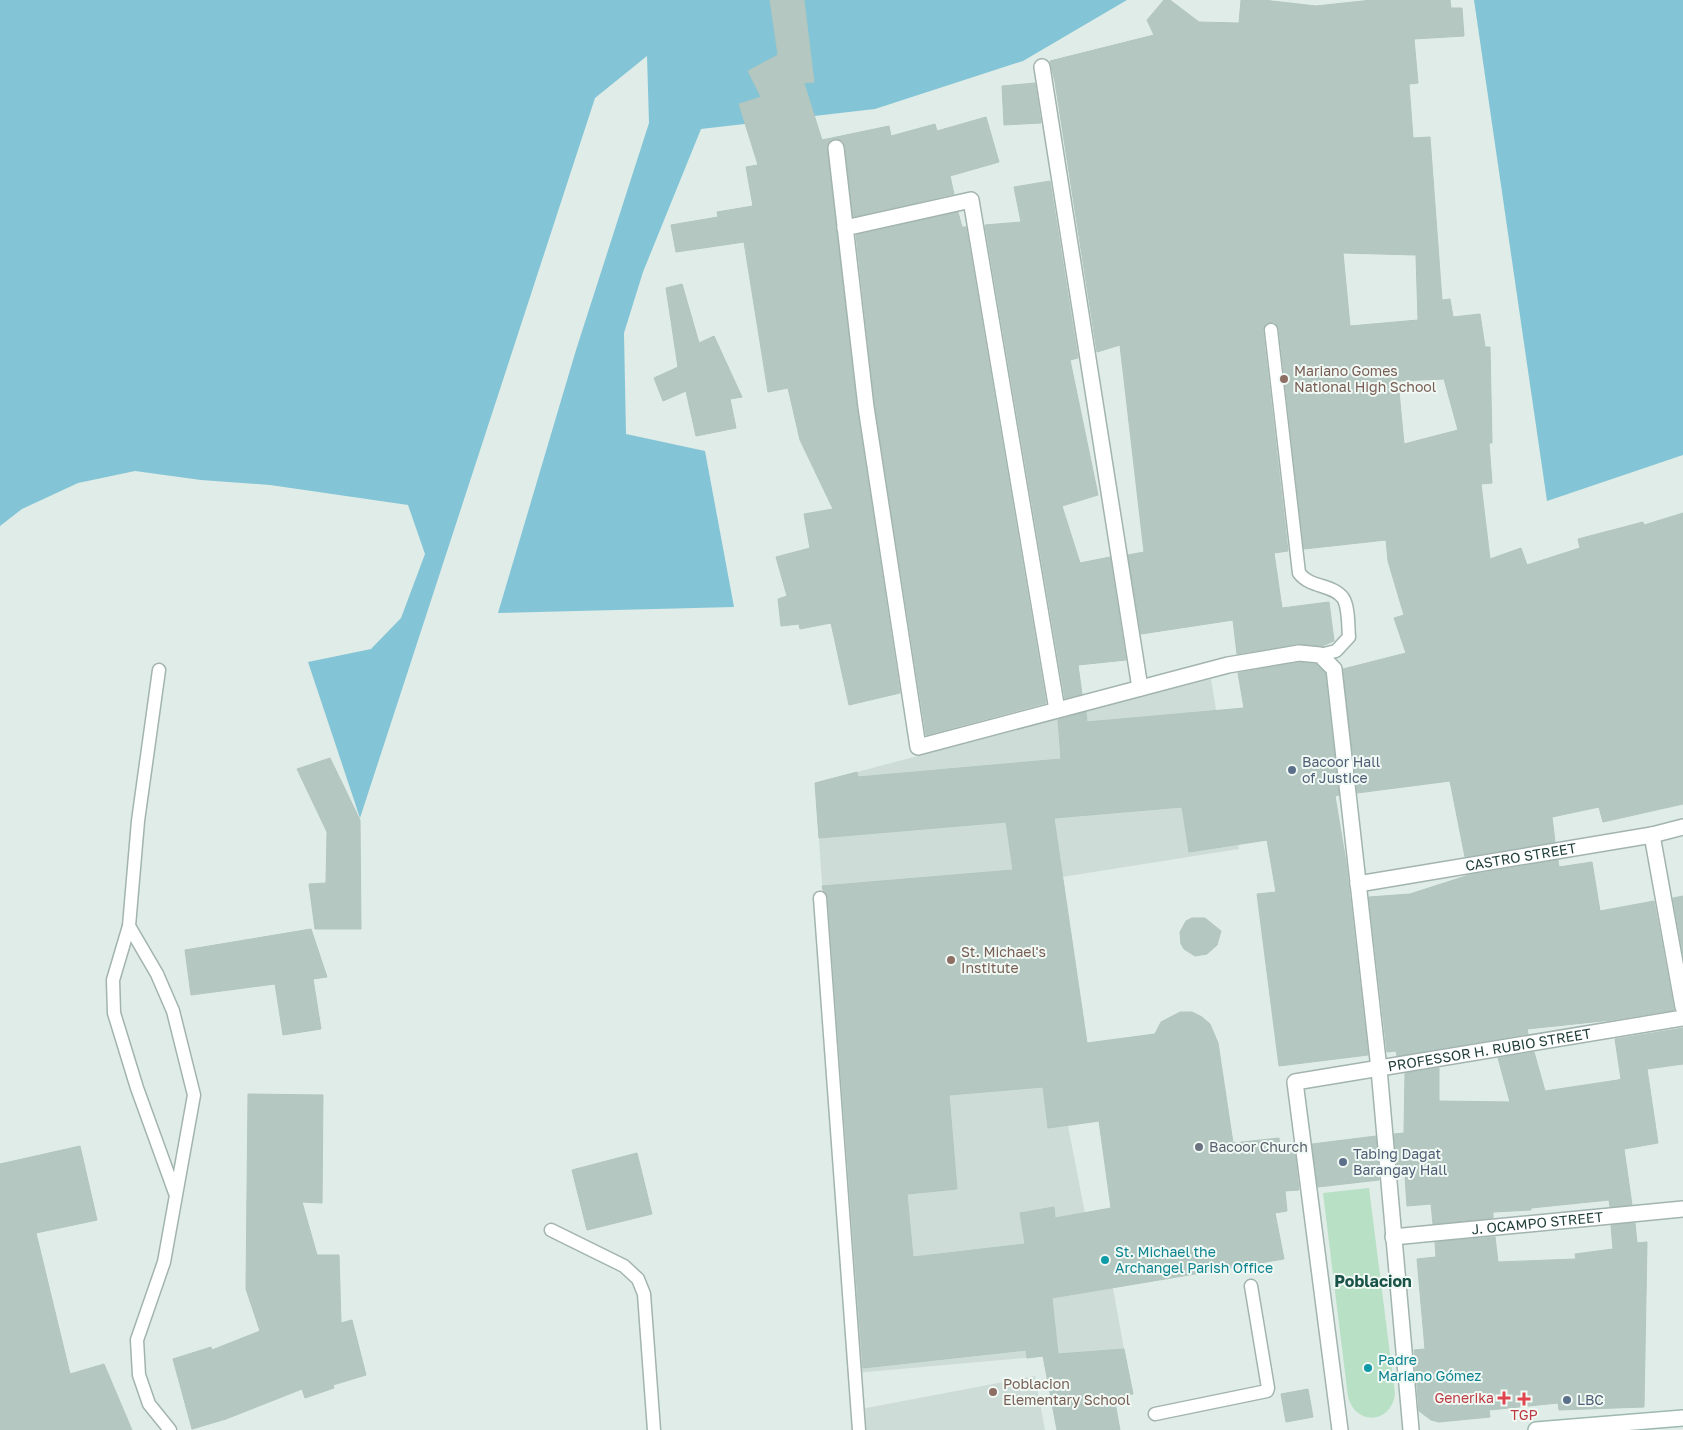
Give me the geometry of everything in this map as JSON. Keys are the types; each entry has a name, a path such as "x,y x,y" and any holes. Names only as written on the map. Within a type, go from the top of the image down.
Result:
{"street":[{"path":"1042,67 1140,688"},
{"path":"836,148 866,407 918,746 1228,665 1299,653 1320,655 1334,669 1379,1069 1411,1430"},
{"path":"845,228 971,200 1057,710"},
{"name":"CASTRO STREET","path":"1358,884 1652,835 1683,827"},
{"path":"1652,835 1683,1007"},
{"name":"PROFESSOR H. RUBIO STREET","path":"1340,1430 1295,1082 1683,1018"},
{"name":"J. OCAMPO STREET","path":"1393,1237 1683,1209"},
{"path":"1536,1430 1683,1418"}],"lane":[{"path":"1271,330 1300,573 1304,580 1337,593 1344,600 1349,638 1336,651 1320,655"},
{"path":"159,670 138,821 130,926 113,980 114,1013 137,1088 175,1193"},
{"path":"820,898 858,1430"},
{"path":"130,926 157,974 173,1011 194,1095 164,1262 137,1340 139,1375 149,1404 170,1430"},
{"path":"551,1230 624,1266 638,1279 644,1294 654,1430"},
{"path":"1155,1414 1267,1391 1250,1286"}],"shaded area":[{"name":"St. Michael's Institute","path":"1211,679 1239,849 1062,877 1099,1121 1068,1126 1085,1213 1055,1218 1054,1208 1020,1214 1035,1301 1113,1288 1124,1349 856,1373 815,783"},
{"name":"Poblacion Elementary School","path":"1035,1376 1045,1430 865,1430 861,1409"}],"green space":[{"path":"1369,1188 1395,1394 1392,1404 1387,1411 1373,1418 1365,1417 1358,1413 1348,1397 1323,1193"}],"water":[{"path":"0,0 1127,0 1023,61 875,109 701,129 643,272 624,333 626,434 705,451 734,607 498,613 576,350 649,123 647,56 595,98 360,818 308,662 371,649 401,618 425,554 408,505 270,485 201,480 135,471 78,483 22,509 0,526"},
{"path":"1474,0 1683,0 1683,455 1547,501"}],"building":[{"path":"770,0 804,0 814,82 804,83 822,140 889,126 891,136 935,124 937,131 986,117 999,162 950,176 954,194 853,217 845,146 843,142 835,139 827,145 857,408 900,693 849,705 831,623 800,629 799,624 781,626 778,599 787,596 776,557 810,548 804,514 833,509 800,440 788,388 768,392 744,242 676,252 671,225 718,217 717,212 753,206 746,167 758,165 739,104 761,97 748,71 778,55"},
{"path":"1164,0 1170,0 1199,22 1239,23 1241,0 1263,0 1316,6 1372,0 1450,0 1451,8 1462,8 1464,36 1414,39 1418,83 1409,84 1413,138 1430,137 1442,300 1450,299 1453,317 1480,314 1485,347 1490,347 1492,443 1489,443 1492,483 1481,484 1490,559 1521,548 1527,565 1580,548 1578,539 1643,522 1644,525 1683,513 1683,804 1603,822 1599,807 1552,817 1555,842 1465,857 1450,781 1357,793 1343,669 1406,653 1394,618 1404,615 1388,561 1386,540 1304,549 1279,329 1274,322 1266,324 1263,331 1288,551 1274,553 1282,608 1329,602 1334,641 1322,646 1298,644 1237,654 1233,620 1141,634 1128,555 1144,552 1120,345 1097,352 1055,82 1050,61 1154,35 1147,20","holes":["1343,253 1416,255 1418,320 1350,326","1444,379 1458,430 1404,444 1398,381"]},
{"path":"1035,83 1041,123 1004,125 1002,86"},
{"path":"1050,181 1078,358 1070,360 1098,495 1062,506 1080,563 1110,557 1126,660 1078,665 1082,694 1065,699 985,225 1021,222 1014,187"},
{"path":"958,212 962,227 966,227 1046,703 926,735 875,406 856,235"},
{"path":"682,284 699,343 714,336 742,397 730,399 736,428 696,436 686,391 663,401 654,378 678,367 666,288"},
{"path":"1299,662 1316,664 1325,673 1339,795 1335,796 1346,862 1368,1055 1279,1066 1257,894 1276,892 1267,840 1189,852 1182,807 1054,818 1087,1043 1155,1034 1161,1022 1180,1012 1192,1012 1210,1024 1218,1043 1233,1143 1279,1138 1280,1148 1294,1146 1299,1190 1285,1191 1287,1211 1275,1213 1284,1259 1052,1298 1058,1354 1124,1349 1133,1394 1114,1397 1120,1430 1057,1430 1043,1356 1027,1358 1026,1350 863,1368 828,897 822,886 1013,870 1006,822 819,838 815,783 857,772 858,777 1061,759 1058,720 1086,712 1087,722 1244,708 1238,673","holes":["1043,1087 1048,1128 1099,1121 1111,1208 1055,1218 1054,1207 1020,1213 1025,1244 913,1257 907,1194 957,1189 949,1095"]},
{"path":"330,758 360,820 361,929 315,929 309,884 326,883 327,832 297,769"},
{"path":"1558,860 1559,867 1592,862 1600,911 1654,901 1674,1010 1612,1020 1527,1029 1528,1034 1397,1056 1396,1051 1387,1052 1369,897 1410,894 1469,875"},
{"path":"1683,896 1683,954 1673,898"},
{"path":"1192,918 1205,918 1221,931 1217,945 1207,954 1195,956 1184,949 1181,944 1180,932 1186,921"},
{"path":"311,929 327,977 313,979 321,1029 283,1035 275,984 191,995 185,950"},
{"path":"1683,1028 1683,1064 1647,1069 1658,1143 1624,1149 1632,1205 1610,1207 1609,1200 1531,1208 1531,1210 1493,1212 1493,1218 1433,1224 1431,1204 1407,1206 1405,1176 1398,1177 1394,1134 1404,1133 1405,1073 1439,1068 1439,1101 1510,1102 1498,1058 1534,1052 1545,1091 1618,1080 1621,1079 1615,1039"},
{"path":"248,1094 323,1095 322,1203 302,1202 317,1255 339,1255 341,1323 352,1320 366,1375 333,1385 334,1388 305,1398 302,1389 226,1419 192,1429 173,1359 211,1347 212,1350 260,1331 246,1289"},
{"name":"Tabing Dagat Barangay Hall","path":"1376,1136 1379,1180 1318,1187 1312,1144"},
{"path":"80,1146 97,1220 36,1233 70,1374 104,1364 132,1430 0,1430 0,1164"},
{"path":"637,1153 652,1214 587,1230 572,1170"},
{"path":"1635,1223 1637,1243 1647,1242 1644,1407 1559,1410 1558,1403 1489,1410 1490,1417 1439,1422 1431,1420 1419,1411 1414,1350 1425,1349 1417,1259 1436,1257 1435,1242 1495,1237 1498,1262 1576,1259 1575,1254 1613,1249 1611,1225"},
{"path":"1308,1389 1313,1417 1286,1422 1281,1394"}],"place":[{"name":"Mariano Gomes National High School","path":"1284,379"},
{"name":"Bacoor Hall of Justice","path":"1292,770"},
{"name":"St. Michael's Institute","path":"951,960"},
{"name":"Bacoor Church","path":"1199,1147"},
{"name":"Tabing Dagat Barangay Hall","path":"1343,1162"},
{"name":"St. Michael the Archangel Parish Office","path":"1105,1260"},
{"name":"Padre Mariano Gómez","path":"1368,1368"},
{"name":"Poblacion Elementary School","path":"993,1392"},
{"name":"Generika","path":"1504,1398"},
{"name":"TGP","path":"1524,1399"},
{"name":"LBC","path":"1567,1400"}],"district":[{"name":"Poblacion","path":"1373,1281"}]}
